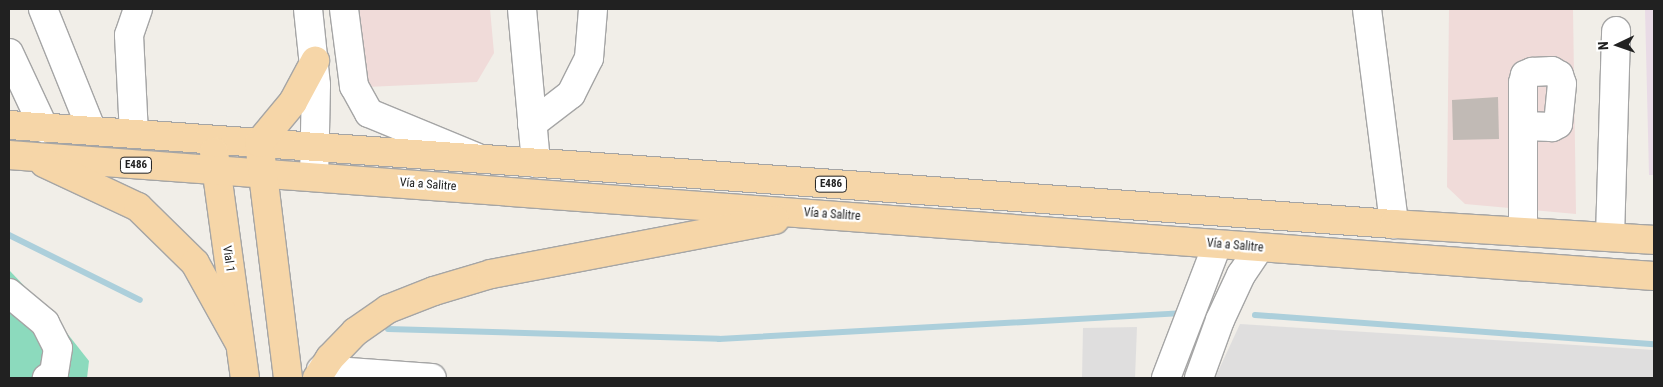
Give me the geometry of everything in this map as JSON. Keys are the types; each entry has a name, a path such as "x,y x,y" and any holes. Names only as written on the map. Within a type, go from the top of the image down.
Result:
{"main road":[{"path":"288,378 259,143 293,102 315,61"},
{"name":"E486","path":"9,125 1394,224 1654,240"},
{"name":"Vial 1","path":"212,140 244,378"},
{"path":"19,156 138,207 195,263 239,342"},
{"name":"Vía a Salitre","path":"19,156 1654,276"},
{"path":"319,374 355,332 388,309 434,291 490,274 812,213"}],"street":[{"path":"43,9 92,131"},
{"path":"134,134 129,35 138,9"},
{"path":"308,9 315,61 314,177"},
{"path":"344,9 354,86 369,114 384,122 482,159"},
{"path":"522,9 536,163"},
{"path":"532,124 571,94 589,58 593,9"},
{"path":"1367,9 1394,224"},
{"path":"1610,237 1616,31"},
{"path":"9,53 44,128"},
{"path":"315,61 351,54"},
{"path":"1523,232 1524,126"},
{"path":"1166,378 1217,245"},
{"path":"1199,378 1224,312 1241,275 1259,248"},
{"path":"9,293 45,323 58,348 54,373 47,378"},
{"path":"319,374 432,378"}],"shaded area":[{"path":"355,9 490,9 494,53 477,82 367,87"},
{"path":"1449,9 1573,9 1576,214 1465,204 1447,187"},
{"path":"1645,9 1654,9 1654,175 1649,175"},
{"path":"1240,324 1654,350 1654,378 1215,378"},
{"path":"1137,327 1135,378 1082,378 1083,328"}],"green space":[{"path":"9,270 55,318 89,361 87,378 9,378"}],"building":[{"path":"1498,97 1499,139 1453,140 1452,100"}],"waterway":[{"path":"9,235 140,300"},
{"path":"388,329 719,339 1177,313"},
{"path":"1255,315 1654,344"}]}
